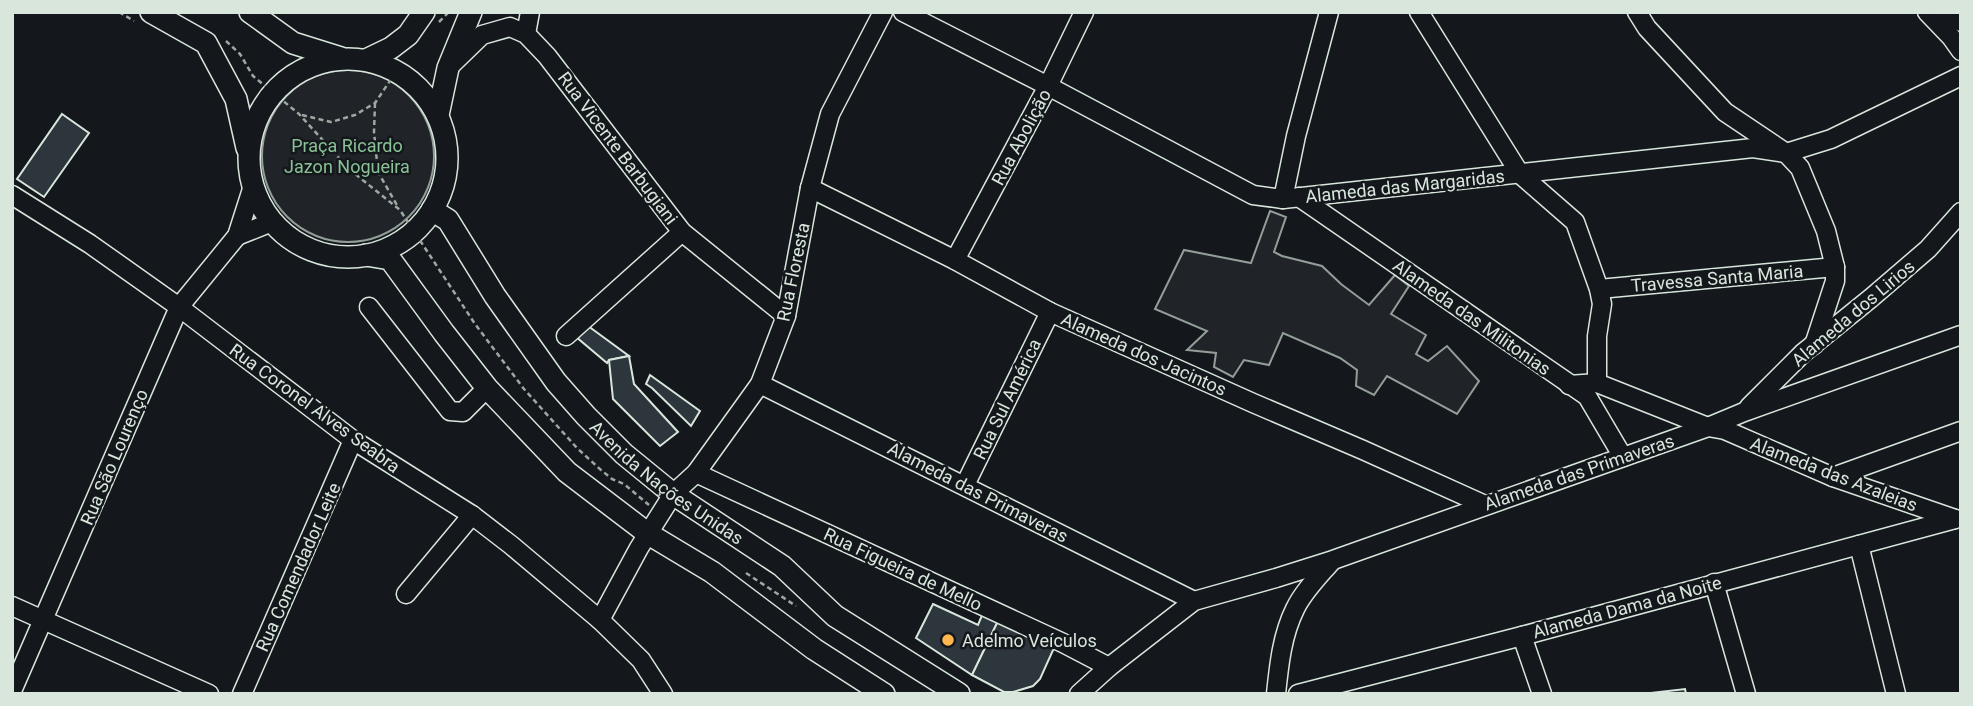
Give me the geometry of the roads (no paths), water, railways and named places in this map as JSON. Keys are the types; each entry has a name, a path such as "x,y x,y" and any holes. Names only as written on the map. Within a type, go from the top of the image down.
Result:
{"main road":[{"path":"250,12 293,43 343,59"},
{"path":"438,115 448,68 471,12"},
{"path":"146,18 206,43 236,99 253,186 272,222 299,244 331,255 366,255 390,259 487,388 567,472 647,533 712,572 814,649 884,694"},
{"path":"366,60 391,48 429,20"},
{"path":"249,155 254,125 265,104 279,86 298,72 320,63 343,59 366,60 399,67 438,115 446,139 447,164 443,188 420,226 386,249 366,255"},
{"name":"Avenida Nações Unidas","path":"432,210 448,220 495,296 556,382 624,454 673,494 782,566 835,616 959,694"},
{"path":"814,649 835,616"}],"street":[{"path":"448,68 482,36 510,27 526,33 530,12"},
{"name":"Rua Floresta","path":"600,620 647,533 673,494 696,472 760,384 786,316 810,188 830,114 883,12"},
{"name":"Alameda das Margaridas","path":"903,12 1253,195 1291,198 1753,148 1786,153 1831,139 1961,76"},
{"name":"Rua Abolição","path":"955,260 1048,86 1084,12"},
{"path":"1291,198 1296,136 1329,12"},
{"path":"1419,12 1520,174 1575,222 1600,289 1602,304 1597,336 1597,383"},
{"path":"1637,12 1647,28 1725,112 1786,153 1800,167 1826,231 1839,294 1853,301 1871,298"},
{"path":"1927,12 1961,51"},
{"path":"1938,12 1961,22"},
{"name":"Rua Vicente Barbugiani","path":"526,33 556,67 682,232 786,316"},
{"name":"Alameda das Margaridas","path":"1936,87 1961,65"},
{"path":"237,236 253,186"},
{"name":"Alameda dos Jacintos","path":"810,188 955,260 1050,312 1485,505"},
{"name":"Rua Coronel Alves Seabra","path":"12,195 89,244 179,307 353,440 472,515 600,620 641,660 663,694"},
{"name":"Alameda das Militonias","path":"1291,198 1587,396 1623,457"},
{"name":"Alameda dos Lirios","path":"1744,412 1808,349 1928,249 1961,212"},
{"path":"237,236 272,222"},
{"path":"566,336 682,232"},
{"name":"Rua São Lourenço","path":"12,691 179,307 237,236"},
{"path":"1811,389 1797,381 1795,370 1808,349 1835,274"},
{"name":"Travessa Santa Maria","path":"1600,289 1835,274"},
{"path":"369,307 450,411 463,412 487,388"},
{"name":"Rua Sul América","path":"965,485 1050,312"},
{"name":"Alameda das Primaveras","path":"1079,694 1109,667 1194,601 1333,560 1961,335"},
{"path":"1569,385 1597,383 1708,427"},
{"name":"Alameda das Primaveras","path":"760,384 1194,601"},
{"name":"Alameda das Azaleias","path":"1708,427 1725,430 1833,477 1958,520"},
{"path":"1833,477 1961,432"},
{"name":"Rua Comendador Leite","path":"242,694 353,440"},
{"name":"Rua Figueira de Mello","path":"696,472 1109,667"},
{"path":"406,594 472,515"},
{"name":"Alameda Dama da Noite","path":"1298,694 1958,520"},
{"path":"1859,545 1896,694"},
{"path":"1276,694 1281,648 1294,609 1333,560"},
{"path":"1276,578 1288,585 1294,593 1294,609"},
{"path":"1714,583 1746,694"},
{"path":"12,606 209,694"},
{"path":"1522,636 1542,694"}],"place":[{"name":"Adelmo Veículos","path":"948,640"}],"park label":[{"name":"Praça Ricardo Jazon Nogueira","path":"347,155"}]}
